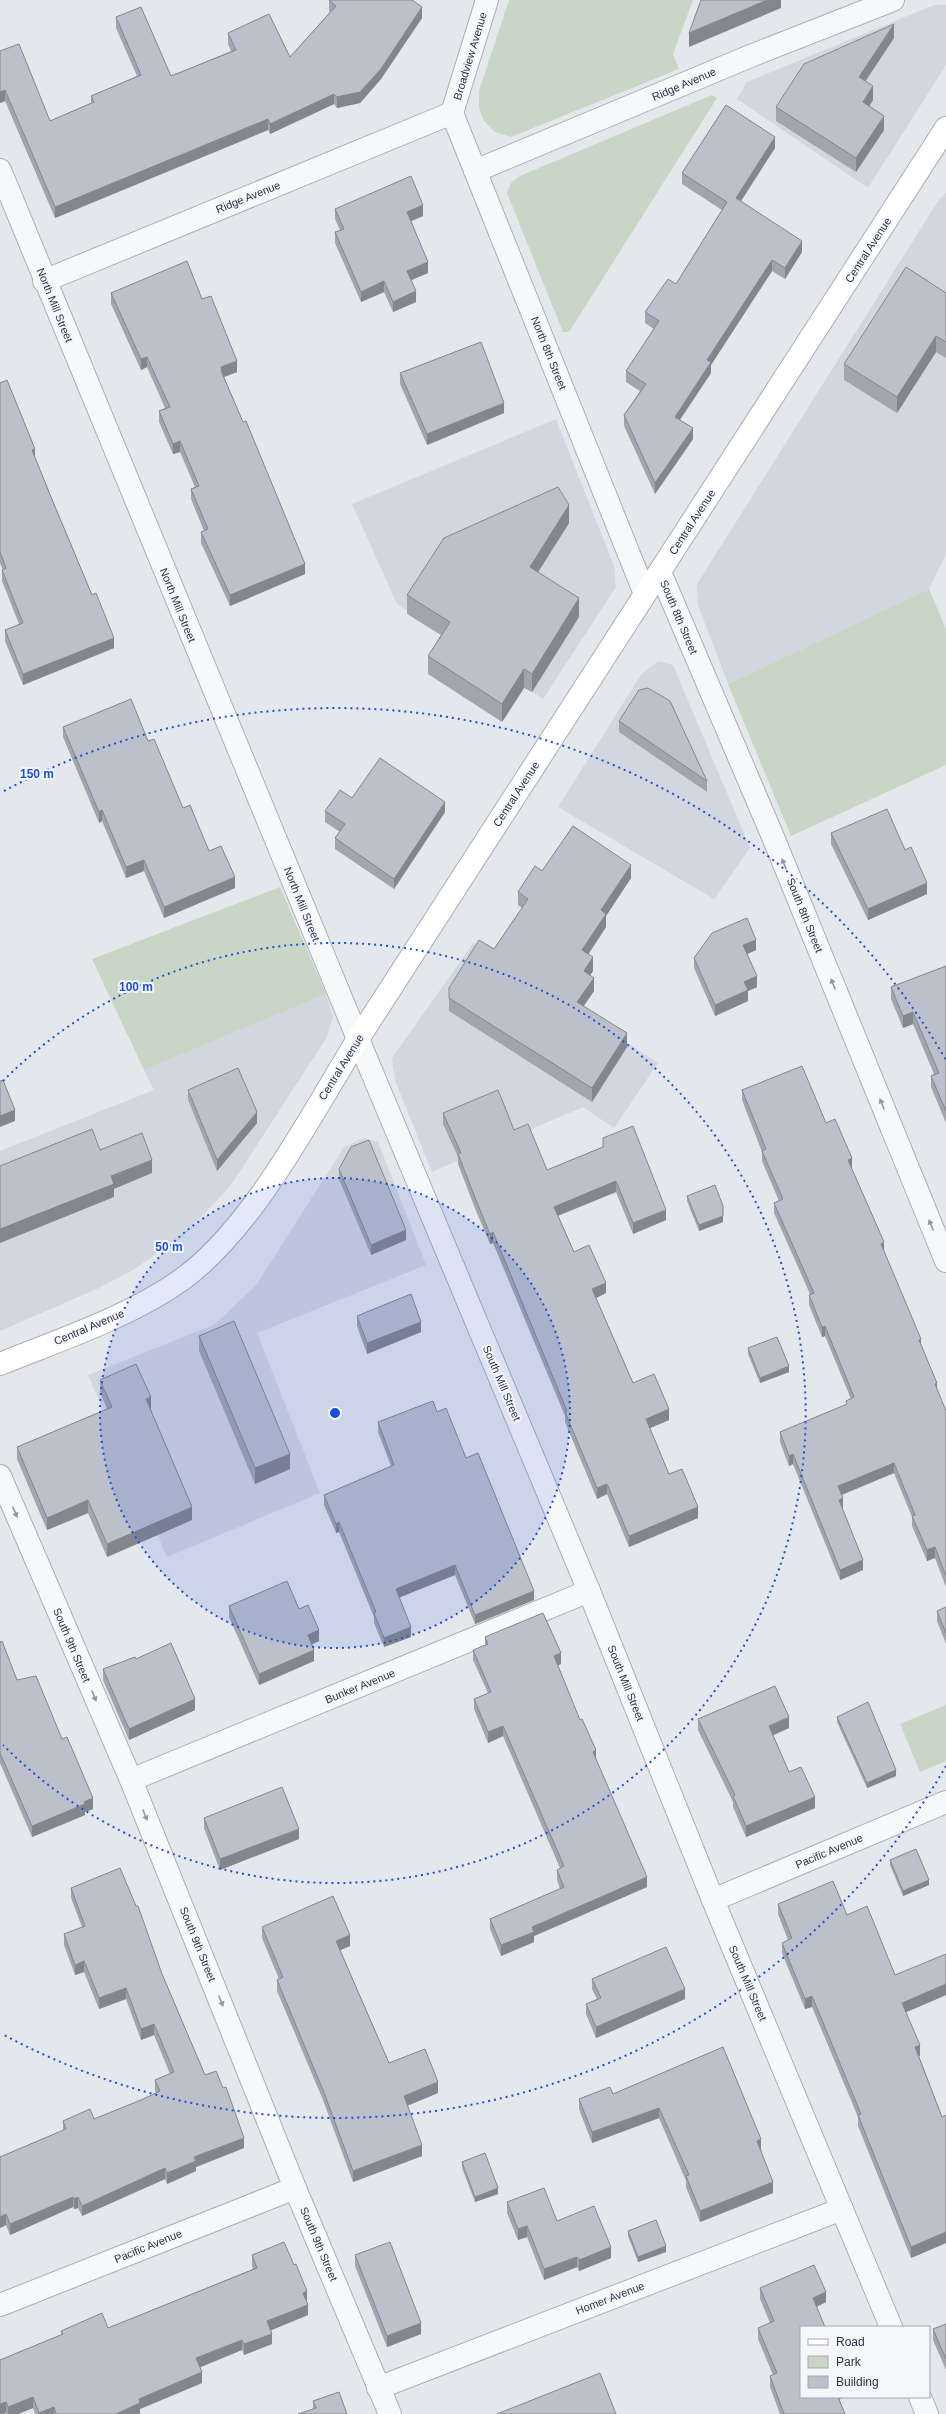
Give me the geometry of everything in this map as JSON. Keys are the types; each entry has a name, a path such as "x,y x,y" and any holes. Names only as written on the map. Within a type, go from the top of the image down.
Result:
{"main road":[{"name":"Central Avenue","path":"0,1364 118,1316 183,1278 221,1246 273,1176 358,1039 946,128"}],"street":[{"name":"Broadview Avenue","path":"452,112 487,0"},
{"name":"Ridge Avenue","path":"475,171 753,55 893,0"},
{"name":"North 8th Street","path":"452,112 645,594"},
{"name":"Ridge Avenue","path":"44,281 452,112"},
{"name":"North Mill Street","path":"0,170 44,281 358,1039"},
{"name":"South 8th Street","path":"660,572 773,837 946,1261"},
{"name":"South Mill Street","path":"358,1039 589,1591 713,1900 891,2326"},
{"name":"South 9th Street","path":"0,1476 131,1780 296,2188 390,2414"},
{"name":"Bunker Avenue","path":"131,1780 589,1591"},
{"name":"Pacific Avenue","path":"713,1900 946,1802"},
{"name":"Pacific Avenue","path":"0,2305 296,2188"},
{"name":"Homer Avenue","path":"378,2388 842,2209"},
{"path":"920,2398 927,2414"}],"shaded area":[{"path":"934,5 946,5 946,65 868,188 737,99 747,82"},
{"path":"946,193 946,554 929,589 728,684 698,605 697,584 940,198"},
{"path":"556,419 614,566 616,587 543,699 397,604 352,504"},
{"path":"658,661 673,665 750,848 714,899 558,807 641,675"},
{"path":"474,942 658,1063 614,1128 583,1107 432,1172 395,1080 392,1058"},
{"path":"326,994 333,1017 327,1037 231,1185 185,1234 133,1270 99,1288 0,1331 0,1151 154,1090 144,1070"},
{"path":"364,1138 378,1142 426,1265 257,1333 320,1493 167,1557 88,1375 211,1326 223,1317 257,1284 344,1147"}],"green space":[{"path":"509,0 693,0 673,54 679,69 511,137 495,132 484,121 479,108 479,91"},
{"path":"712,95 717,98 569,332 563,332 507,193 511,183 520,176"},
{"path":"929,589 946,629 946,765 791,836 728,684"},
{"path":"280,887 326,994 144,1070 92,959"},
{"path":"946,1705 946,1761 920,1772 900,1724"}],"building":[{"path":"329,0 412,0 422,7 381,69 360,92 337,97 334,94 270,124 268,119 55,207 5,90 0,92 0,51 19,44 50,121 94,102 91,96 141,75 116,17 141,7 171,76 236,50 228,33 269,14 290,57 336,6"},
{"path":"701,0 767,0 689,33"},
{"path":"894,24 859,77 873,86 863,102 884,116 856,158 776,107 804,64"},
{"path":"726,105 775,137 736,198 802,241 785,268 772,260 707,360 711,362 675,417 693,428 655,483 624,415 646,384 626,371 659,321 645,312 668,279 676,284 727,202 682,173"},
{"path":"411,176 423,205 407,212 428,262 407,271 416,291 393,302 384,281 361,292 335,232 344,229 335,209"},
{"path":"187,261 202,299 211,296 237,361 221,367 222,373 243,422 246,421 305,564 230,595 201,532 208,529 191,489 199,486 180,441 173,444 159,411 170,407 147,357 141,359 111,293"},
{"path":"906,267 946,293 946,342 936,336 897,397 844,364"},
{"path":"481,342 504,403 427,434 400,373"},
{"path":"7,380 35,449 32,450 51,497 92,595 96,593 114,638 23,674 5,630 23,623 2,570 6,568 0,552 0,383"},
{"path":"558,487 569,505 530,567 579,598 532,674 524,669 502,704 428,656 450,622 407,595 444,538"},
{"path":"648,688 670,701 707,781 619,721 639,690"},
{"path":"131,699 148,741 154,739 183,808 190,805 209,851 221,846 235,877 164,907 144,860 126,867 102,810 99,812 63,727"},
{"path":"380,758 445,802 394,879 335,838 345,824 325,811 340,790 352,798"},
{"path":"887,809 905,850 911,847 927,883 868,909 831,833"},
{"path":"573,826 631,865 601,910 606,914 582,950 593,957 584,971 594,978 577,1002 627,1033 592,1088 449,998 449,988 479,940 494,949 528,899 518,892 535,866 542,871"},
{"path":"747,918 756,940 743,945 757,976 744,982 748,990 715,1005 694,958 712,933"},
{"path":"946,966 946,1111 931,1076 939,1073 913,1012 903,1016 891,987"},
{"path":"802,1066 826,1123 835,1119 852,1158 848,1160 884,1242 881,1244 921,1339 919,1340 937,1383 935,1384 946,1411 946,1576 935,1547 927,1550 912,1516 915,1515 894,1463 838,1486 843,1498 839,1500 863,1560 840,1570 793,1454 789,1456 780,1432 847,1404 846,1401 854,1397 825,1326 822,1327 809,1295 814,1293 774,1203 783,1199 762,1151 766,1149 742,1090"},
{"path":"238,1068 257,1112 217,1160 188,1090"},
{"path":"3,1080 15,1110 0,1116 0,1081"},
{"path":"498,1090 514,1130 528,1124 547,1170 603,1147 603,1138 633,1126 666,1210 633,1223 616,1181 554,1207 574,1252 589,1245 606,1283 592,1289 633,1383 654,1374 669,1409 646,1419 669,1474 682,1469 698,1507 629,1536 607,1484 597,1488 493,1232 490,1234 476,1200 458,1154 461,1153 443,1113"},
{"path":"92,1129 100,1150 142,1133 152,1160 111,1176 114,1184 0,1229 0,1166"},
{"path":"369,1140 406,1230 371,1245 339,1169 351,1147"},
{"path":"715,1185 723,1206 723,1216 699,1225 687,1196"},
{"path":"411,1294 421,1322 367,1343 357,1316"},
{"path":"234,1321 290,1454 255,1468 199,1336"},
{"path":"777,1337 789,1366 760,1378 748,1348"},
{"path":"136,1364 151,1397 146,1399 192,1507 107,1544 88,1500 47,1518 17,1447 112,1407 100,1380"},
{"path":"433,1401 437,1412 446,1408 466,1458 478,1453 534,1591 475,1615 455,1565 396,1589 411,1627 384,1638 374,1613 376,1612 339,1522 336,1524 324,1495 394,1465 378,1422"},
{"path":"287,1581 299,1609 308,1605 319,1630 308,1635 314,1650 259,1674 229,1606"},
{"path":"946,1607 946,1633 937,1611"},
{"path":"543,1613 561,1653 554,1656 580,1720 582,1719 596,1750 593,1752 647,1877 532,1927 534,1932 501,1945 490,1919 564,1887 557,1870 564,1866 503,1726 488,1732 474,1699 491,1692 473,1650 488,1644 485,1637"},
{"path":"2,1641 17,1680 36,1676 62,1739 67,1737 93,1798 84,1802 85,1804 32,1826 0,1753 0,1642"},
{"path":"171,1643 195,1699 129,1729 103,1669 135,1657 136,1659"},
{"path":"775,1686 789,1717 769,1726 789,1772 801,1767 815,1797 746,1826 733,1796 735,1795 698,1719"},
{"path":"868,1702 896,1770 867,1783 837,1717"},
{"path":"282,1787 299,1829 220,1859 204,1818"},
{"path":"916,1849 929,1880 903,1891 890,1860"},
{"path":"120,1868 136,1906 138,1906 162,1974 205,2075 216,2071 223,2088 226,2087 244,2138 194,2157 196,2161 167,2173 165,2168 82,2206 78,2197 74,2199 73,2197 10,2224 6,2214 0,2217 0,2157 66,2129 63,2121 90,2109 94,2119 160,2091 155,2080 174,2072 154,2024 141,2029 126,1988 99,1998 84,1961 75,1965 64,1934 85,1926 71,1888"},
{"path":"833,1881 847,1915 867,1906 895,1975 946,1954 946,1984 902,2003 920,2045 915,2047 942,2117 945,2115 946,2117 946,2232 911,2247 858,2115 861,2114 812,1996 805,1999 782,1943 792,1938 778,1904"},
{"path":"333,1896 350,1935 336,1941 389,2063 425,2049 438,2082 404,2096 422,2145 353,2171 323,2090 277,1980 283,1977 262,1927"},
{"path":"666,1947 685,1989 596,2027 586,2004 601,1998 592,1979"},
{"path":"723,2047 761,2139 757,2141 773,2182 700,2211 686,2176 689,2175 659,2108 592,2132 579,2099 610,2087 613,2094"},
{"path":"485,2153 498,2188 475,2197 462,2162"},
{"path":"544,2188 557,2221 594,2206 611,2247 579,2260 577,2257 544,2269 527,2226 518,2229 507,2202"},
{"path":"656,2220 666,2246 638,2257 628,2231"},
{"path":"284,2242 294,2265 296,2264 307,2291 303,2293 308,2305 267,2321 272,2334 244,2344 242,2340 196,2358 202,2372 139,2399 140,2403 116,2414 56,2414 54,2407 39,2413 33,2397 8,2407 6,2402 0,2404 0,2360 63,2334 61,2331 102,2313 108,2328 257,2268 252,2255"},
{"path":"390,2242 421,2323 387,2336 355,2255"},
{"path":"814,2265 826,2292 813,2298 825,2326 800,2326 800,2398 838,2398 845,2414 784,2414 770,2376 777,2373 758,2328 774,2321 760,2288"},
{"path":"946,2324 946,2359 933,2329"},
{"path":"600,2373 616,2414 497,2414"},
{"path":"339,2392 347,2414 298,2414 316,2408 313,2401"}]}
